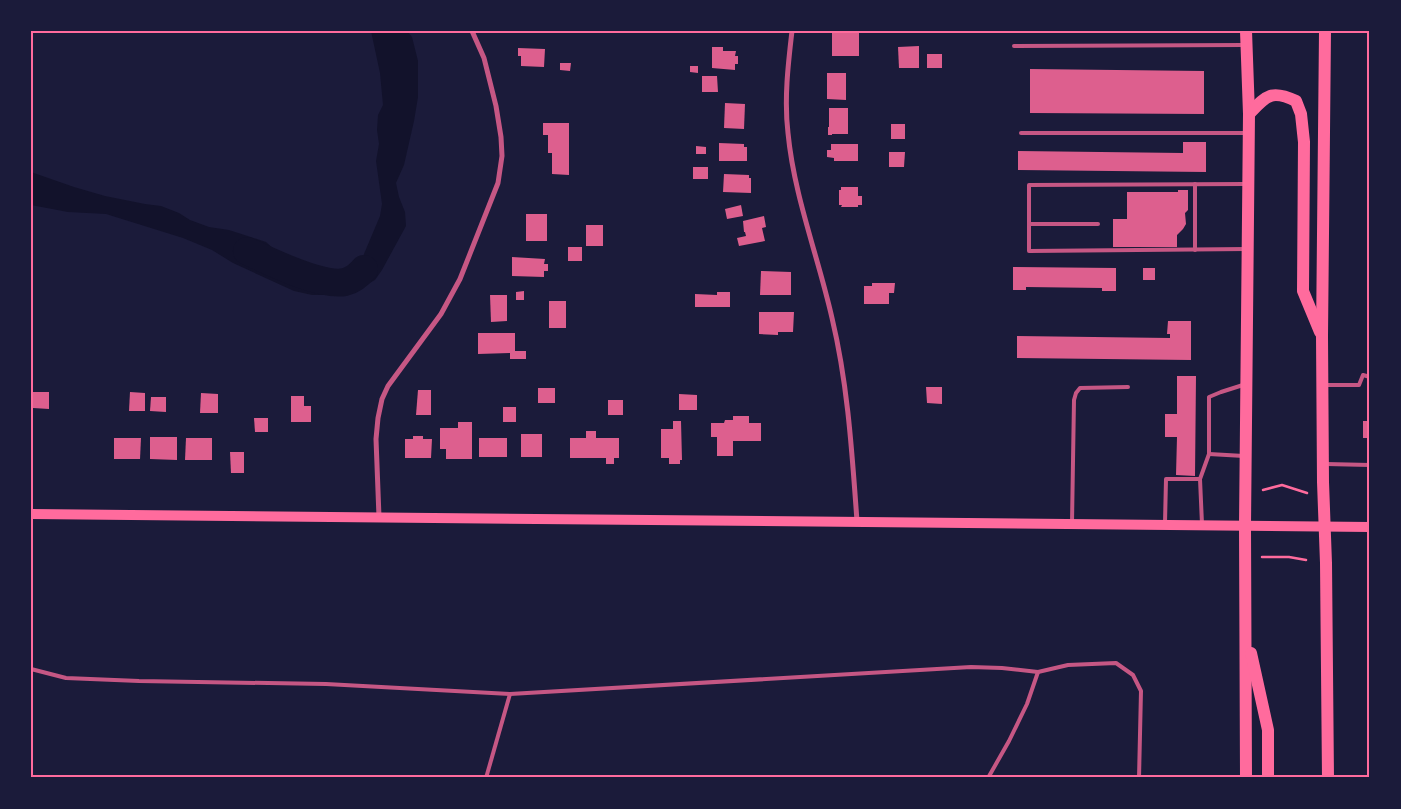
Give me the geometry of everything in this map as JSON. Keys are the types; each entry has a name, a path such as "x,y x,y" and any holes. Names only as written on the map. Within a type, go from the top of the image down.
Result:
{"main road":[{"path":"1246,31 1249,114 1248,384 1245,526 1246,778"},
{"path":"1325,31 1322,384 1328,778"},
{"path":"1249,114 1264,98 1275,95 1286,96 1296,101 1302,114 1304,142 1303,291 1322,336"},
{"path":"31,514 1370,527"},
{"path":"1246,628 1268,730 1268,778"}],"street":[{"path":"380,517 376,439 382,399 388,386 441,314 460,279 498,183 502,156 496,106 484,58 472,31"},
{"path":"792,31 786,105 788,134 796,182 832,317 843,370 858,521"}],"lane":[{"path":"1014,46 1246,45"},
{"path":"1021,133 1249,133"},
{"path":"1195,184 1195,250"},
{"path":"1248,184 1029,185 1029,251 1248,249"},
{"path":"1029,224 1098,224"},
{"path":"1322,384 1359,385 1364,375 1370,377"},
{"path":"1202,524 1200,479 1209,454 1209,397 1248,384"},
{"path":"1072,523 1074,400 1076,393 1080,388 1128,387"},
{"path":"1209,454 1247,456"},
{"path":"1323,464 1370,465"},
{"path":"1164,524 1166,479 1200,479"},
{"path":"31,668 66,678 139,682 326,684 510,694 971,667 1038,672 1068,665 1116,663 1133,675 1141,691 1139,778"},
{"path":"988,778 1027,704 1038,672"},
{"path":"486,778 510,694"}],"path":[{"path":"1263,490 1282,485 1307,493"},
{"path":"1262,557 1289,557 1306,560"}],"shaded area":[{"path":"371,31 407,31 412,37 418,61 418,97 404,165 396,183 405,212 406,226 375,280 359,289 326,295 312,295 294,291 233,263 212,250 183,238 106,214 68,212 31,205 31,172 105,196 161,206 209,227 229,230 266,242 275,250 278,262 288,275 304,284 322,285 348,277 356,272 380,216 382,204 376,161 379,144 377,130 378,115 383,105 380,73"}],"building":[{"path":"832,31 859,31 859,56 832,56"},
{"path":"919,46 919,68 899,68 898,47"},
{"path":"712,47 723,47 723,51 736,51 735,56 738,56 738,64 735,64 735,70 712,68"},
{"path":"518,48 545,49 544,67 521,66 521,56 518,56"},
{"path":"927,54 942,54 942,68 927,68"},
{"path":"560,63 571,63 570,71 560,70"},
{"path":"690,66 698,66 698,73 690,72"},
{"path":"1030,69 1204,71 1204,114 1030,113"},
{"path":"827,73 846,73 846,100 827,99"},
{"path":"702,76 717,76 718,92 702,92"},
{"path":"725,103 745,104 744,129 724,128"},
{"path":"829,108 848,108 848,134 828,135"},
{"path":"543,123 569,123 569,175 552,174 552,153 548,153 548,135 543,135"},
{"path":"891,124 905,124 905,139 891,139"},
{"path":"1183,142 1206,142 1206,172 1018,170 1018,151 1183,153"},
{"path":"719,143 744,144 744,147 747,147 747,161 719,161"},
{"path":"831,144 858,144 858,161 834,161 834,158 827,157 827,150 831,150"},
{"path":"696,146 706,147 706,154 696,154"},
{"path":"889,152 905,152 904,167 889,167"},
{"path":"693,167 708,167 708,179 693,179"},
{"path":"724,174 749,175 749,178 751,178 751,193 723,192"},
{"path":"841,187 858,187 858,196 862,196 862,205 858,205 858,207 841,207 842,205 839,205 839,190 841,190"},
{"path":"1178,190 1188,190 1188,210 1185,213 1186,224 1177,235 1177,247 1113,247 1113,219 1127,219 1127,192 1178,192"},
{"path":"741,205 743,216 727,219 725,209"},
{"path":"526,214 547,214 547,241 526,241"},
{"path":"764,216 766,227 762,228 765,241 739,246 737,238 746,236 743,221"},
{"path":"586,225 603,225 603,246 586,246"},
{"path":"568,247 582,247 582,261 568,261"},
{"path":"512,257 545,259 544,264 548,264 548,271 544,271 544,277 512,276"},
{"path":"1013,267 1116,268 1116,291 1102,291 1102,288 1026,287 1026,290 1013,290"},
{"path":"1143,268 1155,268 1155,280 1143,280"},
{"path":"761,271 791,272 791,295 760,295"},
{"path":"872,283 895,283 894,293 889,293 889,304 864,304 864,286 872,286"},
{"path":"524,291 524,300 516,300 516,292"},
{"path":"717,292 730,292 730,307 695,307 695,294 717,295"},
{"path":"490,295 507,295 507,321 491,322"},
{"path":"549,301 566,301 566,328 549,328"},
{"path":"759,312 794,312 793,332 778,332 778,335 759,334"},
{"path":"1168,321 1191,321 1191,360 1017,358 1017,336 1170,338 1170,334 1167,334"},
{"path":"478,333 515,333 515,351 526,351 526,359 510,359 510,353 478,354"},
{"path":"1177,376 1196,376 1195,476 1176,475 1177,437 1165,437 1165,414 1177,414"},
{"path":"926,387 942,387 942,404 927,403"},
{"path":"538,388 555,388 555,403 538,403"},
{"path":"418,390 431,390 431,415 416,415"},
{"path":"33,392 49,392 49,409 33,408"},
{"path":"130,392 145,393 145,411 129,411"},
{"path":"201,393 218,394 218,413 200,413"},
{"path":"679,394 697,395 697,410 679,410"},
{"path":"291,396 304,396 304,406 311,406 311,422 291,422"},
{"path":"151,397 166,397 166,412 150,411"},
{"path":"608,400 623,400 623,415 608,415"},
{"path":"503,407 516,407 516,422 503,422"},
{"path":"733,416 749,416 749,423 761,423 761,441 733,441 733,456 717,456 717,437 711,437 711,423 724,423 725,420 733,420"},
{"path":"254,418 268,418 268,432 255,432"},
{"path":"673,421 681,421 682,460 680,460 680,464 669,464 669,458 661,458 661,429 673,429"},
{"path":"1363,421 1370,421 1370,438 1363,438"},
{"path":"458,422 472,422 472,459 446,459 446,449 440,449 440,428 458,428"},
{"path":"586,431 596,431 596,438 619,438 619,458 614,458 614,464 606,464 606,458 570,458 570,438 586,438"},
{"path":"521,434 542,434 542,457 521,457"},
{"path":"413,436 423,436 423,439 432,439 431,458 405,458 405,439 413,439"},
{"path":"150,437 177,437 177,460 150,459"},
{"path":"114,438 141,438 140,459 114,459"},
{"path":"186,438 212,438 212,460 185,460"},
{"path":"479,438 507,438 507,457 479,457"},
{"path":"230,452 244,452 244,473 231,473"}],"waterway":[{"path":"247,251 281,267 309,277 335,283 351,280 364,269"}]}
